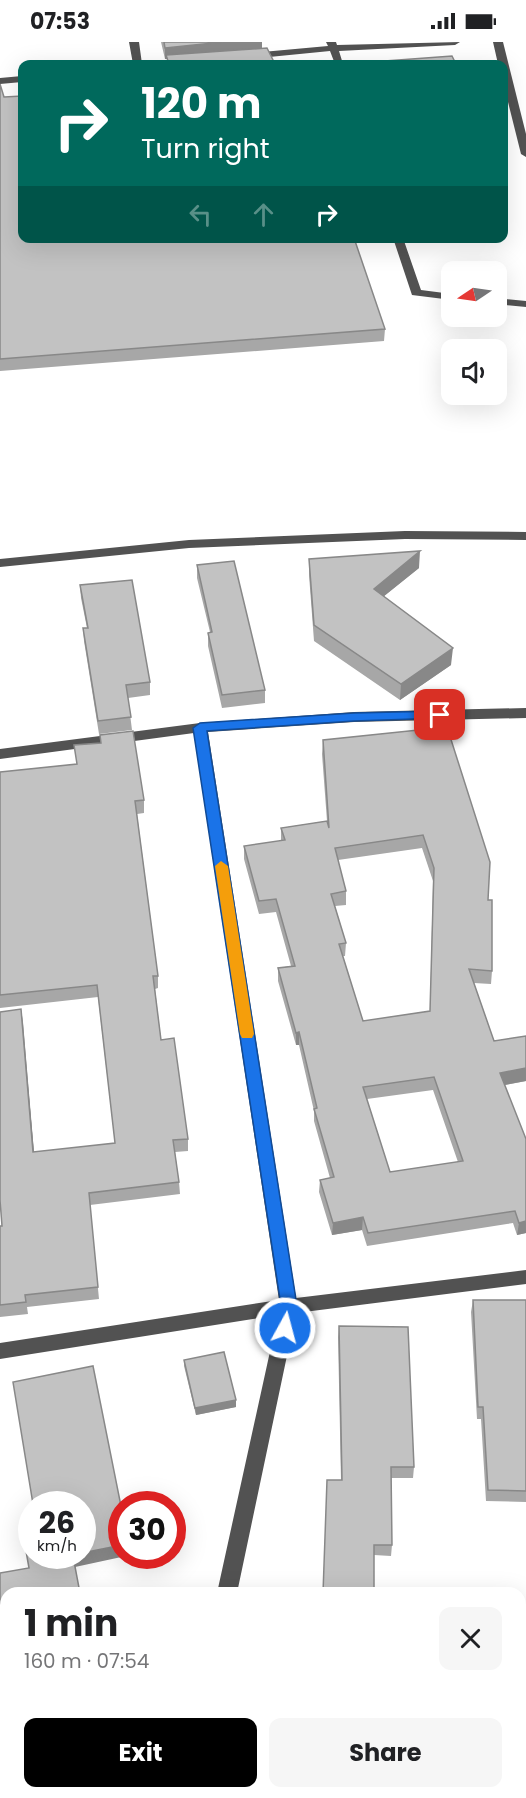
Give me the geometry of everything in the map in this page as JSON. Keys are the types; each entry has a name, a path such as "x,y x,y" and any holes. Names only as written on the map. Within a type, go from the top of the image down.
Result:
{"street":[{"path":"134,42 137,60"},
{"path":"238,57 332,45 455,42"},
{"path":"498,42 502,60"},
{"path":"332,45 338,60"},
{"path":"0,81 18,79"},
{"path":"508,82 526,154"},
{"path":"400,243 416,294 441,296"},
{"path":"507,302 526,304"},
{"path":"0,563 189,544 405,535 526,536"},
{"path":"0,754 200,728 354,717 526,713"},
{"path":"200,728 289,1306 228,1587"},
{"path":"0,1351 289,1306 526,1277"}],"building":[{"path":"164,42 223,42 165,48"},
{"path":"267,48 273,60 168,60 166,55"},
{"path":"452,56 454,60 399,60"},
{"path":"0,84 4,97 18,96 18,243 356,243 385,329 0,359"},
{"path":"420,551 374,589 453,648 401,684 314,625 309,559"},
{"path":"234,561 265,690 222,695 208,633 212,632 197,565"},
{"path":"132,580 150,682 126,685 131,717 98,721 83,628 88,628 80,585"},
{"path":"447,727 490,862 488,900 492,900 492,971 469,969 494,1041 526,1036 526,1068 500,1073 526,1139 526,1221 519,1223 515,1211 368,1233 363,1217 333,1223 320,1180 334,1177 314,1109 317,1108 299,1032 296,1033 278,968 295,966 276,899 259,901 244,846 285,840 281,828 327,821 329,828 323,740","holes":["423,835 434,868 430,1011 363,1021 339,944 346,943 331,894 346,891 335,848","434,1077 463,1161 390,1172 363,1087"]},
{"path":"133,731 144,800 135,801 158,976 153,976 161,1040 174,1038 188,1139 173,1140 179,1182 89,1193 98,1287 25,1295 26,1302 0,1305 0,1226 2,1226 0,1012 21,1009 33,1152 115,1143 97,985 0,995 0,772 77,764 74,745 101,743 100,735"},
{"path":"473,1300 526,1300 526,1491 488,1490 483,1407 478,1407"},
{"path":"339,1326 408,1327 414,1467 391,1467 392,1545 374,1545 374,1587 323,1587 327,1480 342,1480"},
{"path":"224,1352 236,1400 195,1408 184,1360"},
{"path":"93,1366 118,1491 108,1491 108,1548 96,1550 96,1491 31,1491 13,1382"},
{"path":"23,1569 75,1569 79,1587 0,1587 0,1573"}],"slow traffic":[{"path":"221,866 247,1034"}],"route":[{"path":"285,1328 289,1306 200,728 354,717 440,715"}]}
